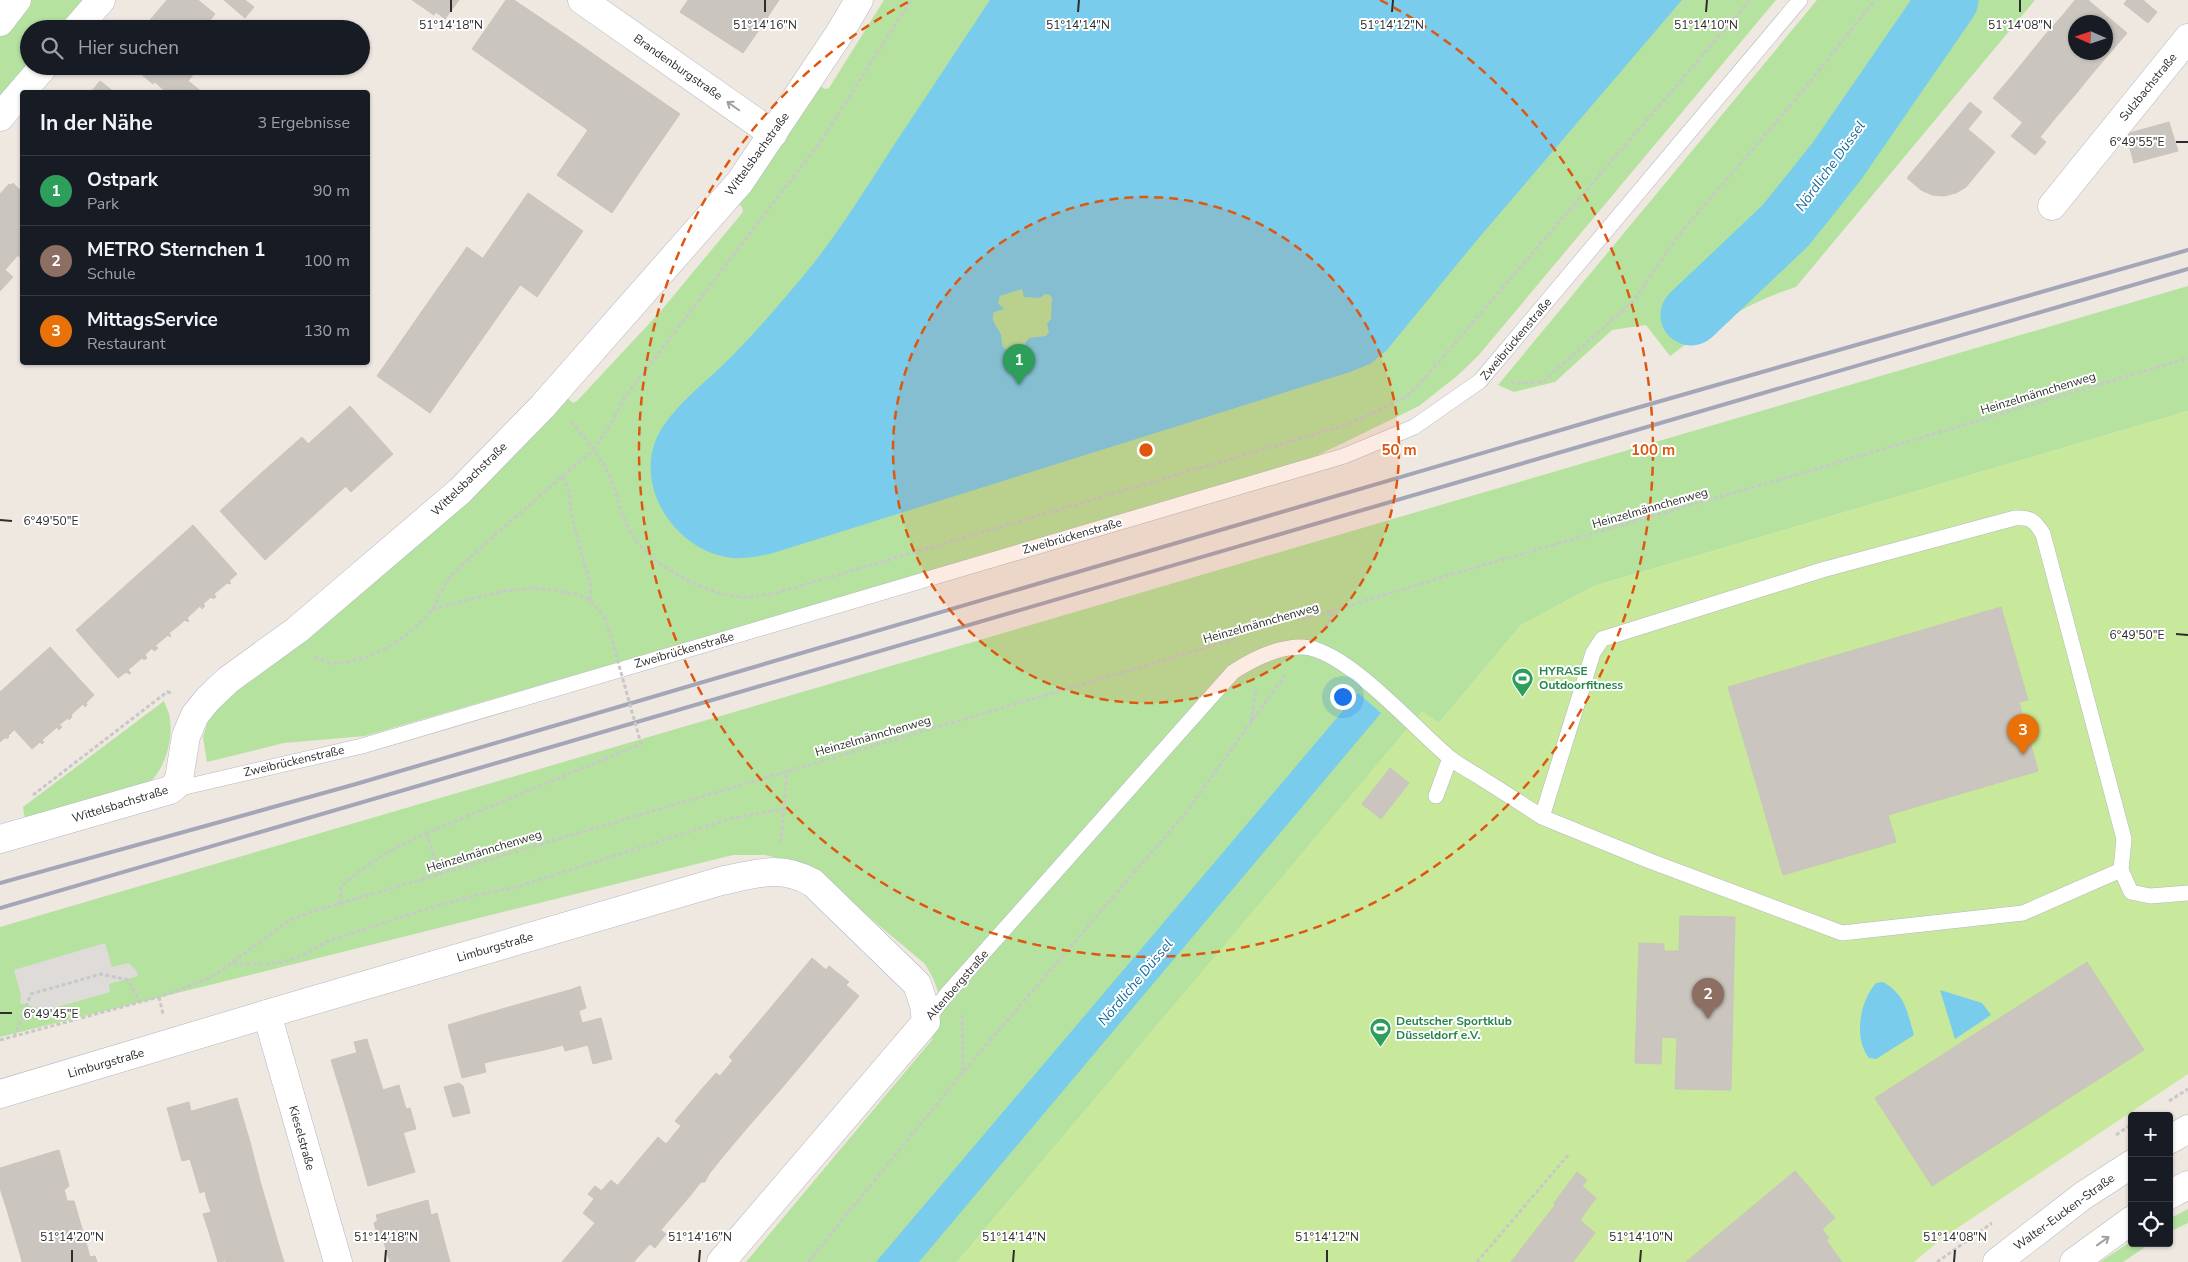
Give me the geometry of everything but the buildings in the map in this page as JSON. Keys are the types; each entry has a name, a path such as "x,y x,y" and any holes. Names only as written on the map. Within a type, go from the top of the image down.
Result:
{"street":[{"path":"0,22 17,0"},
{"path":"84,20 101,0"},
{"name":"Brandenburgstraße","path":"582,0 773,134"},
{"name":"Wittelsbachstraße","path":"4,838 170,790 176,786 179,779 186,736 195,714 208,699 228,680 297,630 460,491 535,414 740,182 859,0"},
{"name":"Sulzbachstraße","path":"2052,206 2188,38"},
{"path":"23,90 36,75"},
{"path":"0,117 20,94"},
{"name":"Limburgstraße","path":"0,1094 721,881 779,871 801,876 813,883 917,984 924,1005 926,1022"},
{"name":"Kieselstraße","path":"267,1014 338,1262"},
{"name":"Altenbergstraße","path":"721,1262 926,1022"},
{"path":"2173,1138 2188,1129"},
{"name":"Walter-Eucken-Straße","path":"1997,1262 2084,1195 2128,1167"},
{"path":"2173,1193 2188,1185"},
{"path":"2074,1262 2128,1223"}],"lane":[{"name":"Zweibrückenstraße","path":"170,790 362,746 1344,456 1414,427 1480,381 1800,0"},
{"path":"1542,817 1593,653 1602,639 1822,570 2015,518 2027,518 2036,521 2043,534 2124,839 2121,870 2132,892 2150,896 2188,894"},
{"name":"Altenbergstraße","path":"926,1022 946,995 1232,672 1245,664 1282,650 1303,647"},
{"path":"1303,647 1317,650 1340,660 1412,722 1450,758 1542,817 1650,861 1842,933 2023,913 2121,870"},
{"path":"1436,796 1450,758"}],"path":[{"path":"297,630 316,657 333,664 370,656 392,645 409,633 433,609 438,595 451,575 497,532 594,449 612,422 624,397 823,138 911,0"},
{"path":"594,449 612,481 626,522 634,538 650,555 681,578 733,596 747,597 776,592 1349,424 1406,396 1419,385 1750,0"},
{"path":"1489,371 1512,382 1543,382 1634,300 1678,236 1801,93 1875,0"},
{"name":"Heinzelmännchenweg","path":"1297,621 2188,358"},
{"path":"562,477 569,491 571,514 591,587 590,600"},
{"path":"340,904 341,887 392,849 641,744 606,619 590,600 576,594 535,588 502,591 433,609"},
{"name":"Heinzelmännchenweg","path":"0,1040 140,1002 200,982 233,963 290,920 439,873 1241,638"},
{"path":"808,1262 962,1072 1187,811 1273,693 1303,647"},
{"path":"4,838 20,805 167,692 208,699"},
{"path":"779,871 787,771"},
{"path":"233,963 266,966 299,956 328,941 441,905 485,892 517,887 730,820 784,809"},
{"path":"427,833 439,873"},
{"path":"14,1036 31,994 101,974 128,980 140,1002"},
{"path":"953,989 962,1005 964,1037 962,1072"},
{"path":"1477,1262 1569,1154"}],"green space":[{"path":"28,0 90,0 73,20 20,20 20,75 22,75 0,104 0,35"},
{"path":"884,0 1776,0 1478,356 1457,376 1419,406 1300,464 365,736 284,743 207,762 203,737 208,721 218,705 280,654 565,396 573,403 577,401 660,312 743,212 742,207 737,203 820,86 825,89 829,88"},
{"path":"1817,0 2035,0 1796,287 1762,300 1730,316 1670,356 1646,325 1612,330 1555,382 1514,392 1498,385"},
{"path":"2188,286 2188,411 1594,586 1521,625 1439,723 1422,712 957,1262 746,1262 931,1041 940,1011 938,993 925,964 807,865 765,855 733,855 0,1037 0,927"},
{"path":"2188,411 2188,1074 2131,1112 2128,1112 2128,1114 1941,1239 1914,1262 957,1262 1422,711 1439,723 1521,625 1594,586"},
{"path":"164,701 170,718 169,744 164,761 151,781 25,820 23,807"},
{"path":"2188,1209 2188,1223 2173,1230 2173,1217"},
{"path":"2128,1244 2128,1247 2145,1247 2123,1262 2100,1262"}],"shaded area":[{"path":"105,943 112,967 129,963 136,970 138,976 109,984 110,992 47,1010 20,1003 21,995 14,970"}],"water":[{"path":"990,0 1682,0 1477,240 1386,351 1370,364 1350,372 770,554 747,558 733,558 714,554 696,545 668,519 658,502 652,483 651,464 654,445 659,433 676,410 750,337 813,264 835,235","holes":["1022,289 1024,297 1040,298 1045,294 1050,295 1052,298 1051,319 1047,324 1049,332 1046,336 1029,338 1025,343 1023,354 1015,355 1003,346 1001,335 993,316 994,312 1004,309 998,303 1000,296"]},
{"path":"1358,693 1381,713 919,1262 876,1262"},
{"path":"1883,982 1891,987 1901,998 1914,1035 1876,1059 1869,1058 1864,1050 1861,1040 1860,1020 1870,991 1876,983"},
{"path":"1940,990 1982,1003 1991,1015 1955,1039"}],"waterway":[{"name":"Nördliche Düssel","path":"1691,315 1785,226 1837,161 1948,0"}],"railway":[{"path":"0,883 356,784 1605,417 2188,250"},
{"path":"0,908 2188,269"}],"place":[{"name":"Ostpark","path":"1019,385"},
{"name":"HYRASE Outdoorfitness","path":"1523,697"},
{"name":"MittagsService","path":"2023,755"},
{"name":"METRO Sternchen 1","path":"1708,1019"},
{"name":"Deutscher Sportklub Düsseldorf e.V.","path":"1380,1047"}]}
